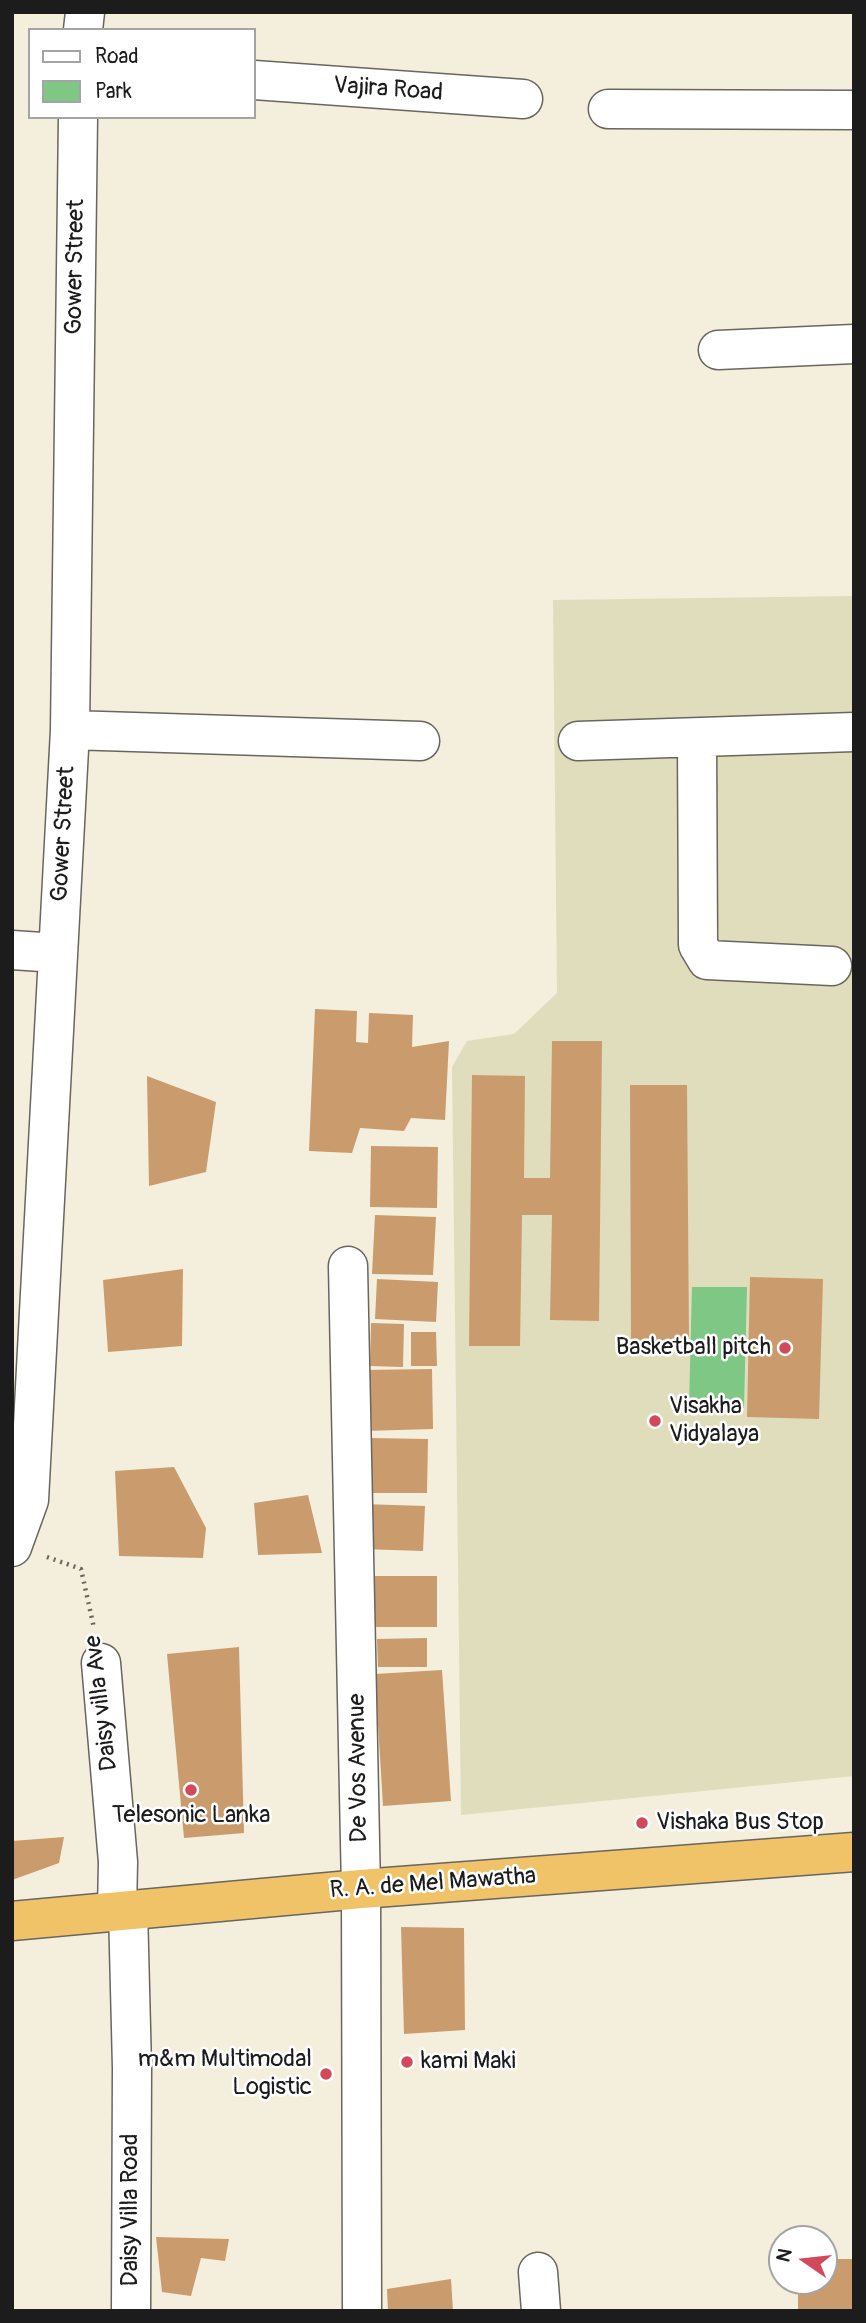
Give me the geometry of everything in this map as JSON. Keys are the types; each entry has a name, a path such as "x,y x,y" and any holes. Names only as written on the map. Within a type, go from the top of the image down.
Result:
{"highway":[{"name":"R. A. de Mel Mawatha","path":"12,1921 361,1889 854,1852"}],"street":[{"name":"Vajira Road","path":"256,80 523,99"},
{"path":"608,109 854,110"},
{"name":"Gower Street","path":"13,1546 29,1500 70,730 78,119"},
{"path":"718,350 854,344"},
{"path":"70,730 420,741"},
{"path":"578,740 854,732"},
{"path":"697,738 698,945 707,960 832,966"},
{"path":"12,950 57,953"},
{"name":"De Vos Avenue","path":"348,1266 361,1889 362,2311"},
{"name":"Daisy villa Ave","path":"101,1663 123,1910 132,2068"},
{"name":"Daisy Villa Road","path":"131,2311 132,2068"},
{"path":"538,2272 541,2311"}],"path":[{"name":"Daisy villa Ave","path":"13,1546 81,1569 101,1663"}],"shaded area":[{"name":"Visakha Vidyalaya","path":"854,596 854,1776 461,1815 452,1067 467,1041 514,1034 557,993 553,600"}],"green space":[{"path":"692,1287 747,1287 744,1408 689,1407"}],"building":[{"path":"315,1009 357,1011 356,1042 368,1043 369,1013 413,1015 412,1047 449,1041 445,1120 411,1118 404,1131 360,1128 352,1153 309,1151"},
{"path":"552,1041 602,1041 599,1321 550,1320 552,1215 522,1215 520,1346 469,1346 472,1075 525,1076 524,1178 550,1178"},
{"path":"147,1076 216,1102 206,1172 149,1186"},
{"path":"630,1085 687,1085 689,1340 631,1341"},
{"path":"371,1146 438,1147 437,1208 370,1207"},
{"path":"375,1215 436,1217 433,1275 372,1274"},
{"path":"183,1269 182,1346 108,1352 103,1280"},
{"name":"Basketball pitch","path":"750,1277 823,1279 819,1419 747,1417"},
{"path":"377,1279 438,1282 436,1322 375,1319"},
{"path":"371,1323 404,1324 403,1367 370,1366"},
{"path":"411,1332 436,1332 437,1366 411,1366"},
{"path":"432,1369 433,1429 364,1431 363,1370"},
{"path":"369,1438 428,1439 427,1493 369,1493"},
{"path":"174,1467 206,1528 203,1558 119,1556 115,1471"},
{"path":"308,1495 322,1553 258,1555 254,1503"},
{"path":"362,1504 425,1506 423,1551 361,1549"},
{"path":"375,1576 437,1576 437,1627 375,1627"},
{"path":"427,1638 427,1667 378,1667 377,1639"},
{"path":"239,1647 244,1833 184,1838 167,1654"},
{"path":"442,1670 451,1801 383,1806 375,1674"},
{"path":"64,1837 59,1863 12,1880 12,1841"},
{"path":"401,1927 464,1928 465,2030 404,2034"},
{"path":"156,2237 229,2239 225,2261 201,2258 191,2296 162,2292"},
{"path":"838,2259 854,2259 854,2311 798,2311 798,2295 838,2295"},
{"path":"451,2279 453,2311 388,2311 387,2289"}],"place":[{"name":"Basketball pitch","path":"785,1348"},
{"name":"Visakha Vidyalaya","path":"655,1421"},
{"name":"Telesonic Lanka","path":"191,1790"},
{"name":"Vishaka Bus Stop","path":"642,1823"},
{"name":"kami Maki","path":"407,2062"},
{"name":"m&m Multimodal Logistic","path":"326,2074"}]}
